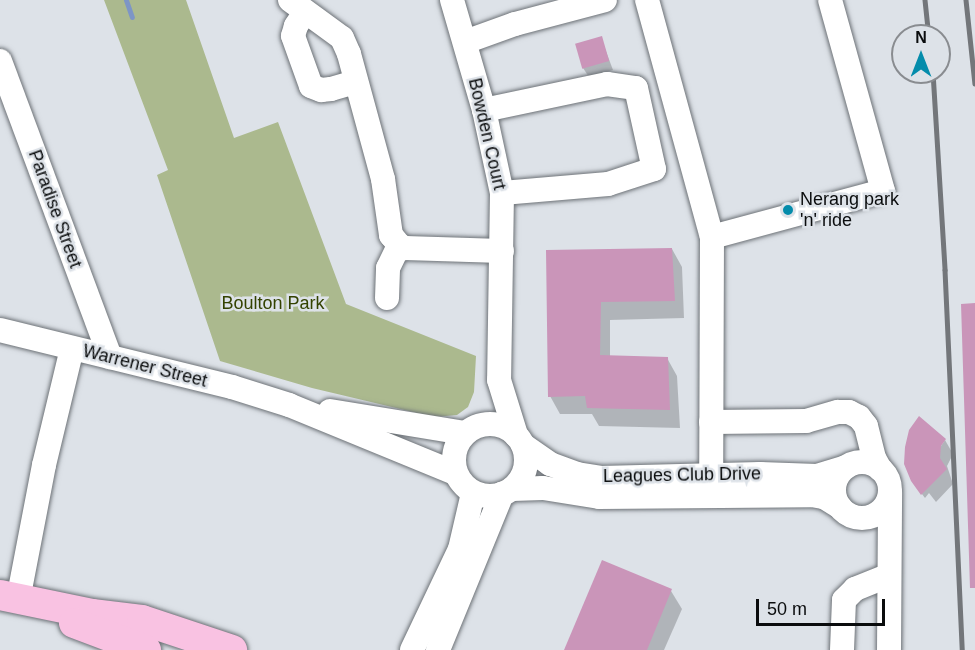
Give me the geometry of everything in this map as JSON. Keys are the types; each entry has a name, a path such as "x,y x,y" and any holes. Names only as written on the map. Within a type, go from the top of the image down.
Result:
{"main road":[{"path":"9,598 146,650"},
{"path":"9,598 142,620 232,650"}],"street":[{"name":"Bowden Court","path":"452,0 484,110 502,193 499,380 520,440"},
{"path":"465,42 515,24 605,0"},
{"path":"647,0 711,237 711,475 715,484 731,485 747,493 759,495"},
{"path":"711,237 883,191 830,0"},
{"path":"298,6 293,36 312,86 321,90 356,82"},
{"path":"298,6 342,39 383,179 391,235 399,245 405,248 502,251"},
{"name":"Paradise Street","path":"0,61 110,357"},
{"path":"484,110 607,84 636,88 654,169 608,184 502,193"},
{"path":"387,298 388,267 399,245"},
{"name":"Warrener Street","path":"0,330 232,387 289,405 455,473"},
{"path":"9,598 45,465 72,348"},
{"name":"Bowden Court","path":"470,430 499,380"},
{"name":"Warrener Street","path":"289,405 470,430"},
{"path":"711,422 806,421 838,412 849,412 859,417 866,426 874,458 888,480 890,493 887,502 878,513 869,517 847,512 834,488 838,476 846,467 861,462 880,469"},
{"path":"438,650 507,492 520,480 525,468 520,440 499,425 470,430 454,450 455,473 463,485 473,493 489,496 507,492"},
{"name":"Leagues Club Drive","path":"520,440 550,464 577,474 601,478 823,475 846,467"},
{"name":"Leagues Club Drive","path":"507,492 543,488 599,497 814,495 830,500 873,534 882,551 888,576"},
{"path":"412,650 460,549 473,493"},
{"name":"Leagues Club Drive","path":"889,650 890,493"},
{"path":"842,650 844,600 855,589 888,576"}],"green space":[{"name":"Boulton Park","path":"104,0 186,0 234,138 278,122 346,304 476,356 474,392 468,407 457,415 434,417 312,388 220,361 157,175 168,170"}],"building":[{"path":"602,36 609,61 582,69 575,44"},
{"path":"672,248 675,301 601,302 600,355 668,357 670,410 587,408 585,396 548,397 546,250"},
{"path":"975,303 975,588 970,588 961,304"},
{"path":"919,416 946,439 941,446 940,458 947,469 921,495 911,481 904,464 909,430"},
{"path":"602,560 672,589 647,650 564,650"}],"waterway":[{"path":"126,0 132,17"}],"railway":[{"path":"925,0 928,24"},
{"path":"966,0 975,84"},
{"path":"934,84 945,270 962,650"}],"place":[{"name":"Nerang park 'n' ride","path":"788,210"}]}
